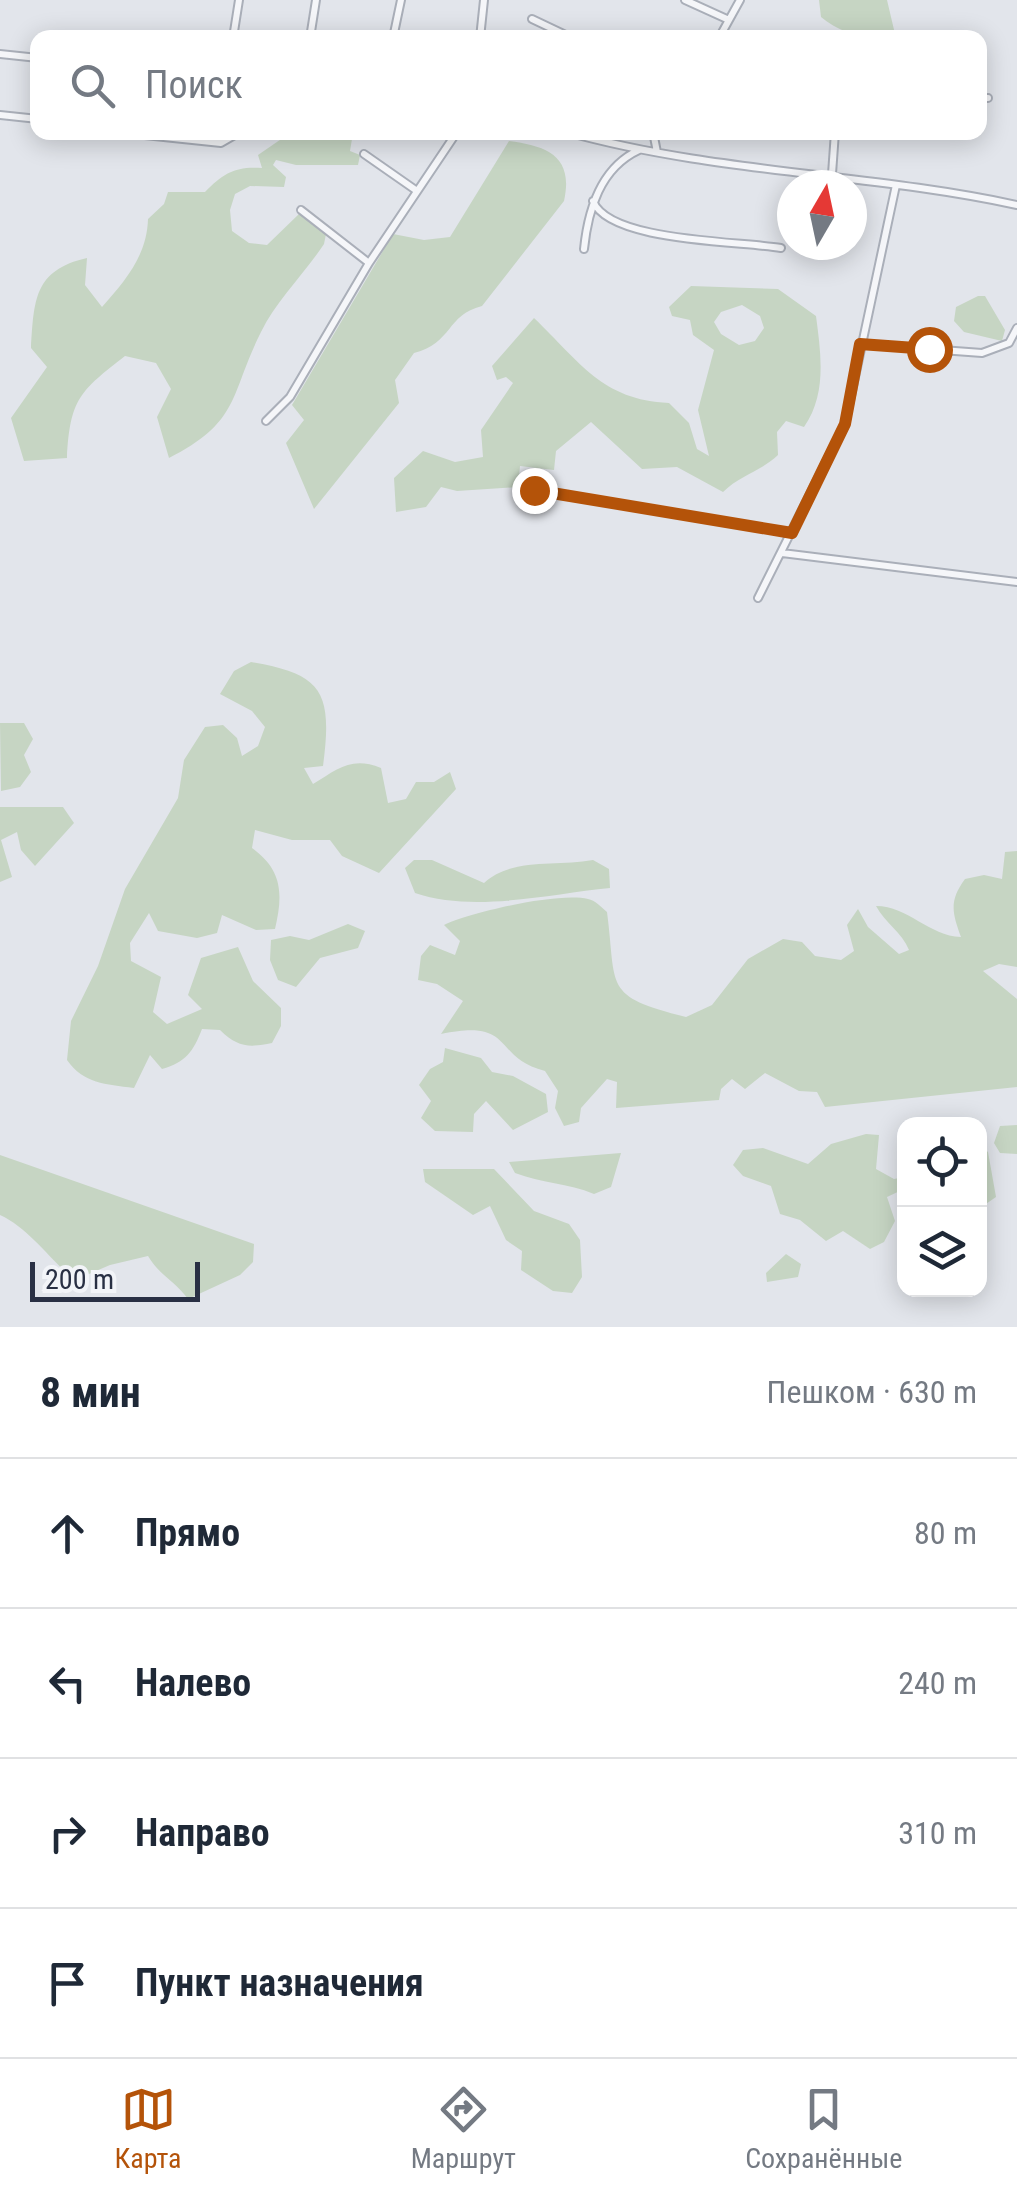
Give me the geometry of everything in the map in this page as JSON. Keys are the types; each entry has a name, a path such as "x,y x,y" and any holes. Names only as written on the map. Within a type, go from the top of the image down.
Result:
{"street":[{"path":"233,30 239,0"},
{"path":"311,30 316,0"},
{"path":"395,30 401,0"},
{"path":"481,30 484,0"},
{"path":"685,0 729,20"},
{"path":"724,30 740,0"},
{"path":"532,19 555,30"},
{"path":"0,54 30,57"},
{"path":"0,114 30,118"},
{"path":"201,140 226,140"},
{"path":"266,420 290,396 369,263 452,140"},
{"path":"602,140 649,151 800,170"},
{"path":"649,151 652,140"},
{"path":"832,170 834,140"},
{"path":"584,250 593,201 621,162 649,151"},
{"path":"364,154 417,192"},
{"path":"867,180 1017,205"},
{"path":"758,598 845,424 896,185"},
{"path":"593,201 608,222 654,233 777,248"},
{"path":"300,210 369,263"},
{"path":"860,344 982,353 1010,343 1017,328"},
{"path":"521,488 792,533"},
{"path":"782,554 1017,582"}],"green space":[{"path":"819,0 887,0 894,30 842,30 821,17"},
{"path":"280,140 352,140 350,151 360,155 358,165 296,165 276,160 273,165 286,177 284,187 250,186 235,194 230,210 232,231 249,243 267,245 300,213 326,234 324,244 267,321 221,419 192,445 169,458 157,417 171,389 156,363 125,356 97,378 80,398 71,422 67,458 24,461 11,418 47,367 31,348 36,302 47,279 56,270 87,258 85,285 102,307 134,266 144,244 148,219 164,204 168,192 205,192 230,172 262,168 258,155"},
{"path":"509,141 535,146 554,156 565,173 564,201 482,306 462,316 436,343 414,353 395,380 399,403 314,509 286,443 304,420 292,405 393,234 424,240 450,237"},
{"path":"691,286 778,289 816,316 820,359 816,401 804,427 786,421 777,432 778,455 771,461 723,492 677,467 642,469 591,422 556,451 554,470 520,466 518,487 457,491 441,487 426,507 396,512 394,478 423,451 455,462 483,457 481,430 513,383 506,377 497,380 492,366 534,318 579,363 609,386 626,395 669,403 689,423 697,449 709,456 698,410 714,350 693,335 690,320 672,316 669,307","holes":["742,305 760,316 764,328 755,341 739,345 721,334 714,322 721,312"]},
{"path":"985,296 1005,330 1002,341 964,332 954,321 956,307"},
{"path":"251,662 294,673 317,690 323,703 326,740 323,766 304,768 313,784 345,766 361,763 381,768 388,803 406,799 416,782 434,782 450,772 456,789 379,873 342,856 330,840 292,840 255,830 252,848 270,865 278,884 275,929 256,930 222,915 217,933 197,938 158,931 149,913 130,943 131,961 161,977 153,1012 167,1024 202,1009 188,995 201,958 238,947 253,981 281,1008 281,1026 272,1043 257,1045 238,1043 220,1030 202,1029 192,1050 177,1063 162,1069 150,1055 134,1088 96,1082 67,1060 71,1021 98,966 125,889 178,798 184,760 205,727 223,725 237,738 242,756 258,746 265,727 252,711 220,694 234,671"},
{"path":"0,723 24,723 33,739 24,755 31,772 20,787 1,791"},
{"path":"0,807 63,807 74,823 35,866 21,850 17,832 1,840 12,877 0,882"},
{"path":"1017,851 1017,967 999,964 983,971 1017,999 1017,1087 825,1107 817,1092 799,1091 765,1073 745,1089 732,1079 721,1089 719,1100 616,1108 617,1082 607,1079 581,1108 579,1122 564,1126 555,1108 558,1091 545,1071 528,1065 493,1035 465,1030 441,1034 463,1001 437,984 418,980 421,956 430,945 455,955 460,941 444,925 515,904 557,898 588,899 607,912 614,973 627,995 686,1017 712,1005 748,959 783,939 802,942 815,956 841,960 854,951 847,925 858,909 868,927 899,954 909,950 876,906 888,907 939,932 961,937 954,907 965,879 984,875 1002,879 1005,852"},
{"path":"414,860 432,860 484,883 521,866 593,860 609,869 610,888 487,902 438,899 415,893 405,868"},
{"path":"348,924 365,931 358,948 320,958 296,987 278,980 270,960 271,940 290,936 309,940"},
{"path":"445,1048 481,1058 492,1072 513,1076 546,1094 548,1112 513,1130 486,1101 474,1114 473,1132 435,1131 421,1118 431,1101 419,1085 430,1069 443,1062"},
{"path":"1017,1125 1017,1154 1000,1153 994,1143 1000,1126"},
{"path":"866,1134 879,1135 876,1169 897,1178 897,1192 887,1197 895,1221 884,1242 870,1249 843,1231 826,1241 800,1220 780,1214 771,1186 743,1176 733,1165 743,1150 763,1148 808,1164 831,1144"},
{"path":"987,1151 988,1152 996,1197 987,1203"},
{"path":"621,1153 611,1187 594,1194 515,1173 509,1162"},
{"path":"0,1155 254,1244 253,1262 240,1275 188,1299 148,1256 110,1265 75,1280 30,1236 0,1215"},
{"path":"423,1169 494,1169 534,1211 569,1224 580,1240 582,1277 572,1293 553,1291 521,1270 522,1251 506,1240 490,1206 473,1215 425,1182"},
{"path":"786,1254 801,1264 798,1277 767,1282 766,1273"}],"route":[{"path":"534,490 792,533 826,456 845,424 860,344 929,349"}]}
